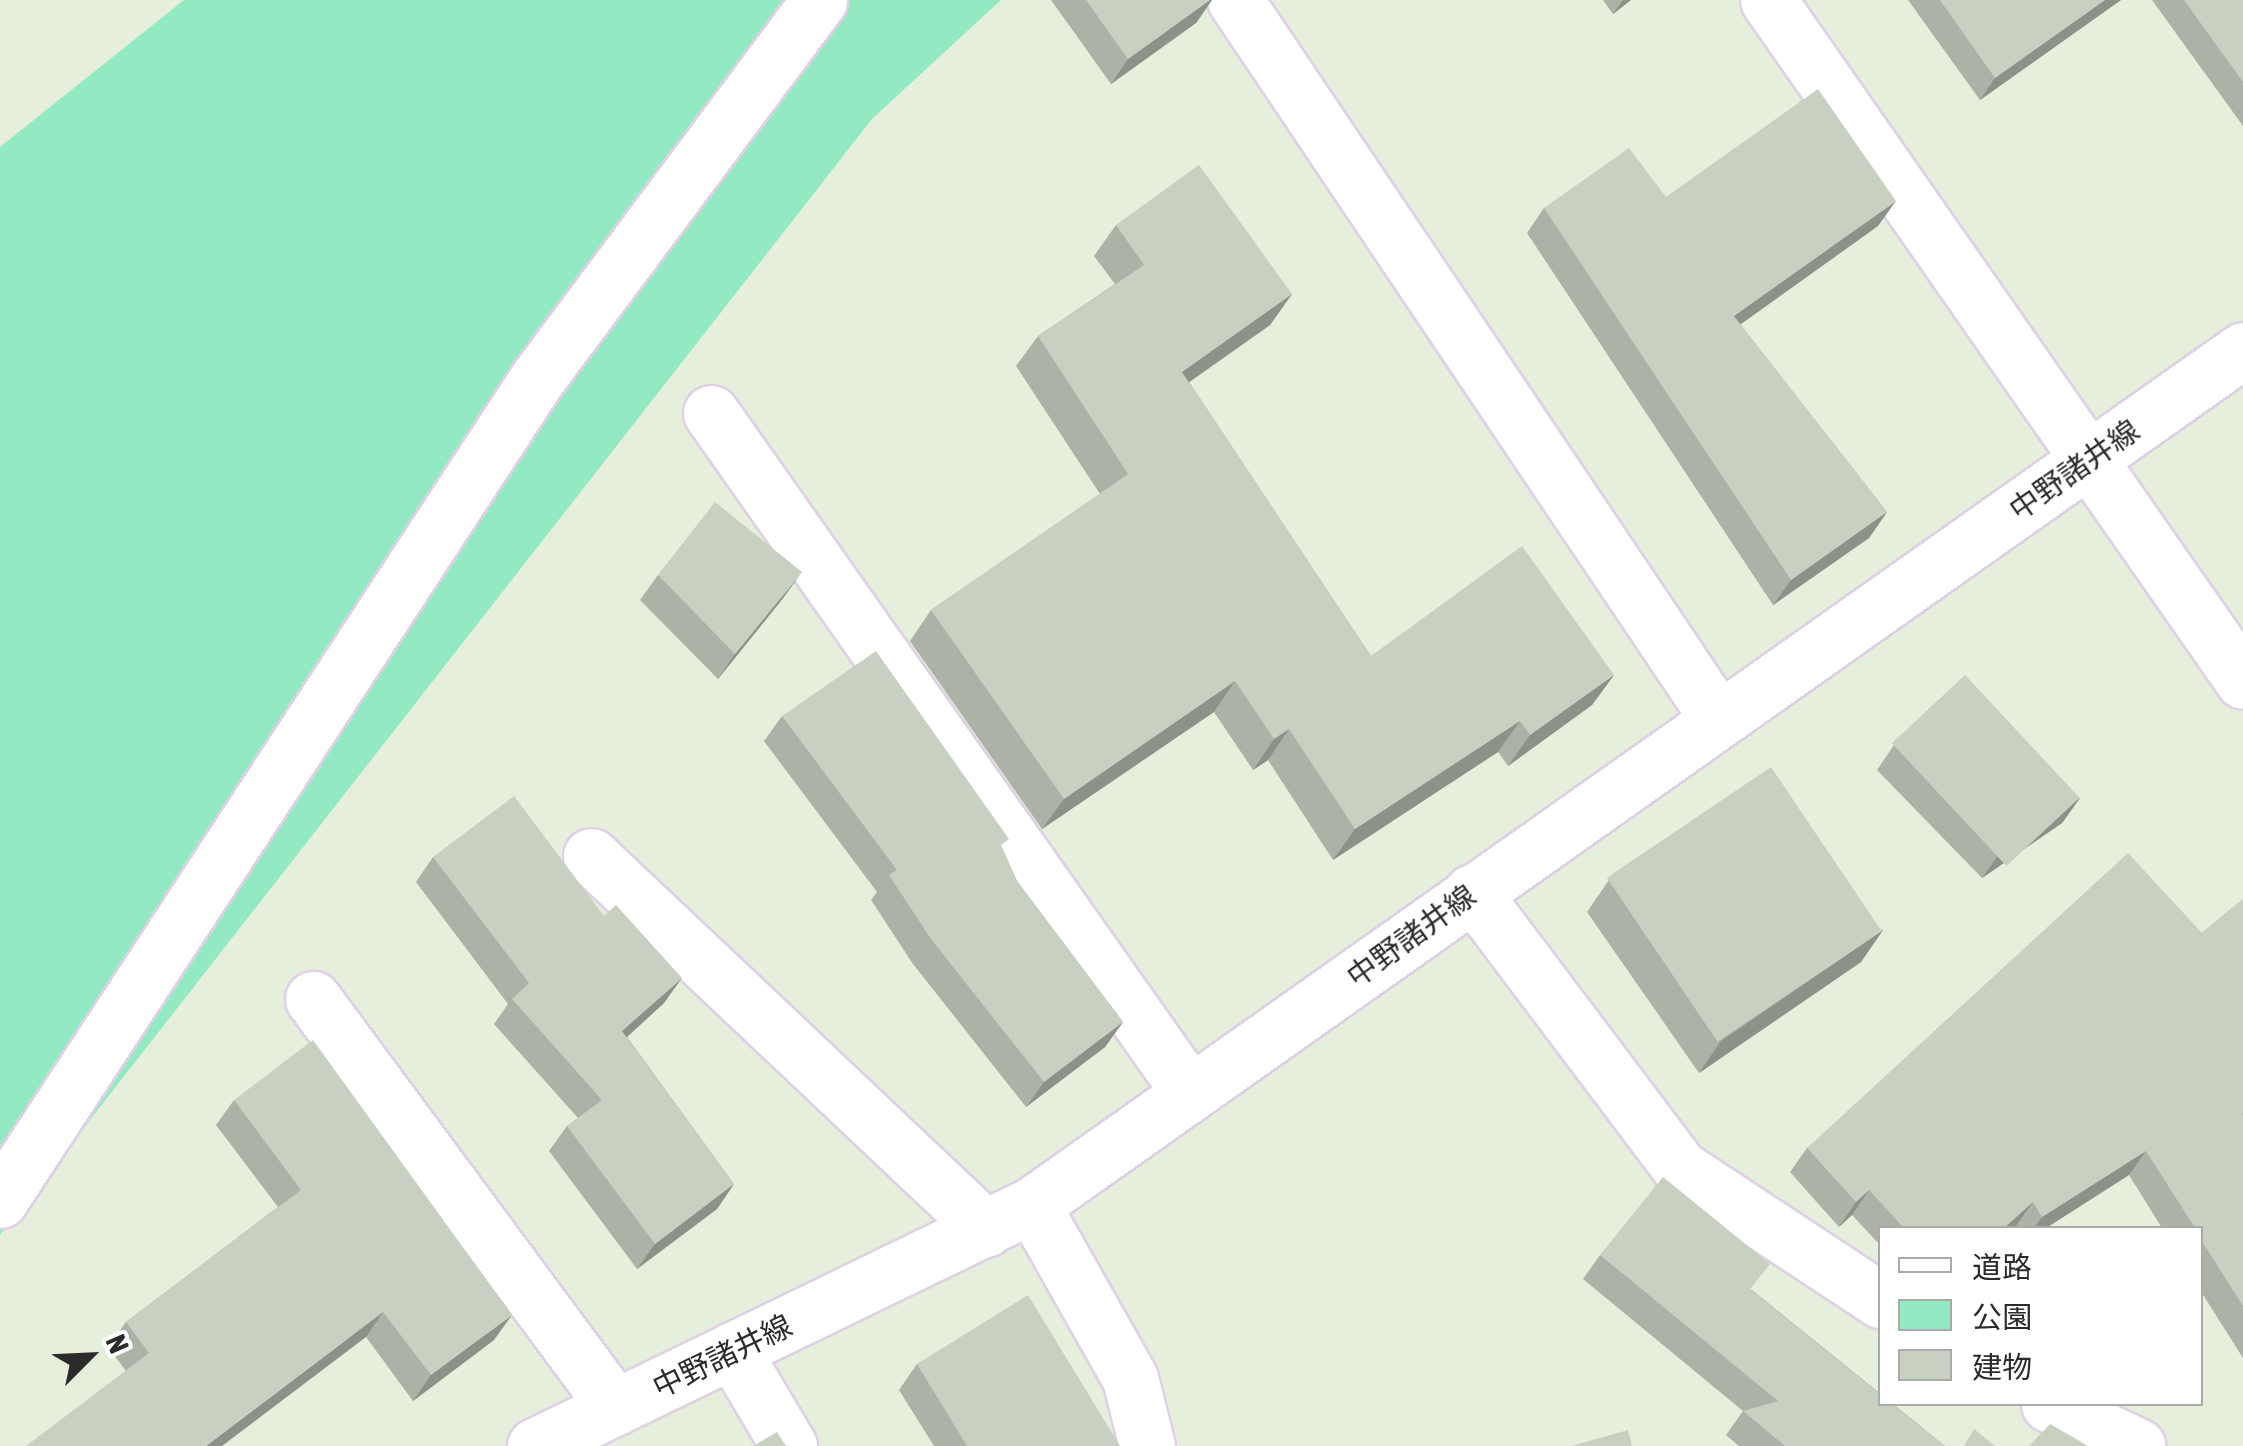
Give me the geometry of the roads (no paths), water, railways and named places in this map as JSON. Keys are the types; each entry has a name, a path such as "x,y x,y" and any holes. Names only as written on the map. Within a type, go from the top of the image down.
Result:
{"street":[{"path":"0,1200 538,379 819,0"},
{"path":"1234,0 1717,716"},
{"path":"1768,0 2086,462 2243,680"},
{"name":"中野諸井線","path":"535,1446 1009,1217 2243,350"},
{"path":"711,413 1190,1093"},
{"path":"591,856 1009,1217 1130,1378 1146,1446"},
{"path":"1472,892 1680,1168 1878,1299"},
{"path":"312,1000 615,1407"},
{"path":"732,1350 790,1446"},
{"path":"2053,1406 2137,1446"}]}
